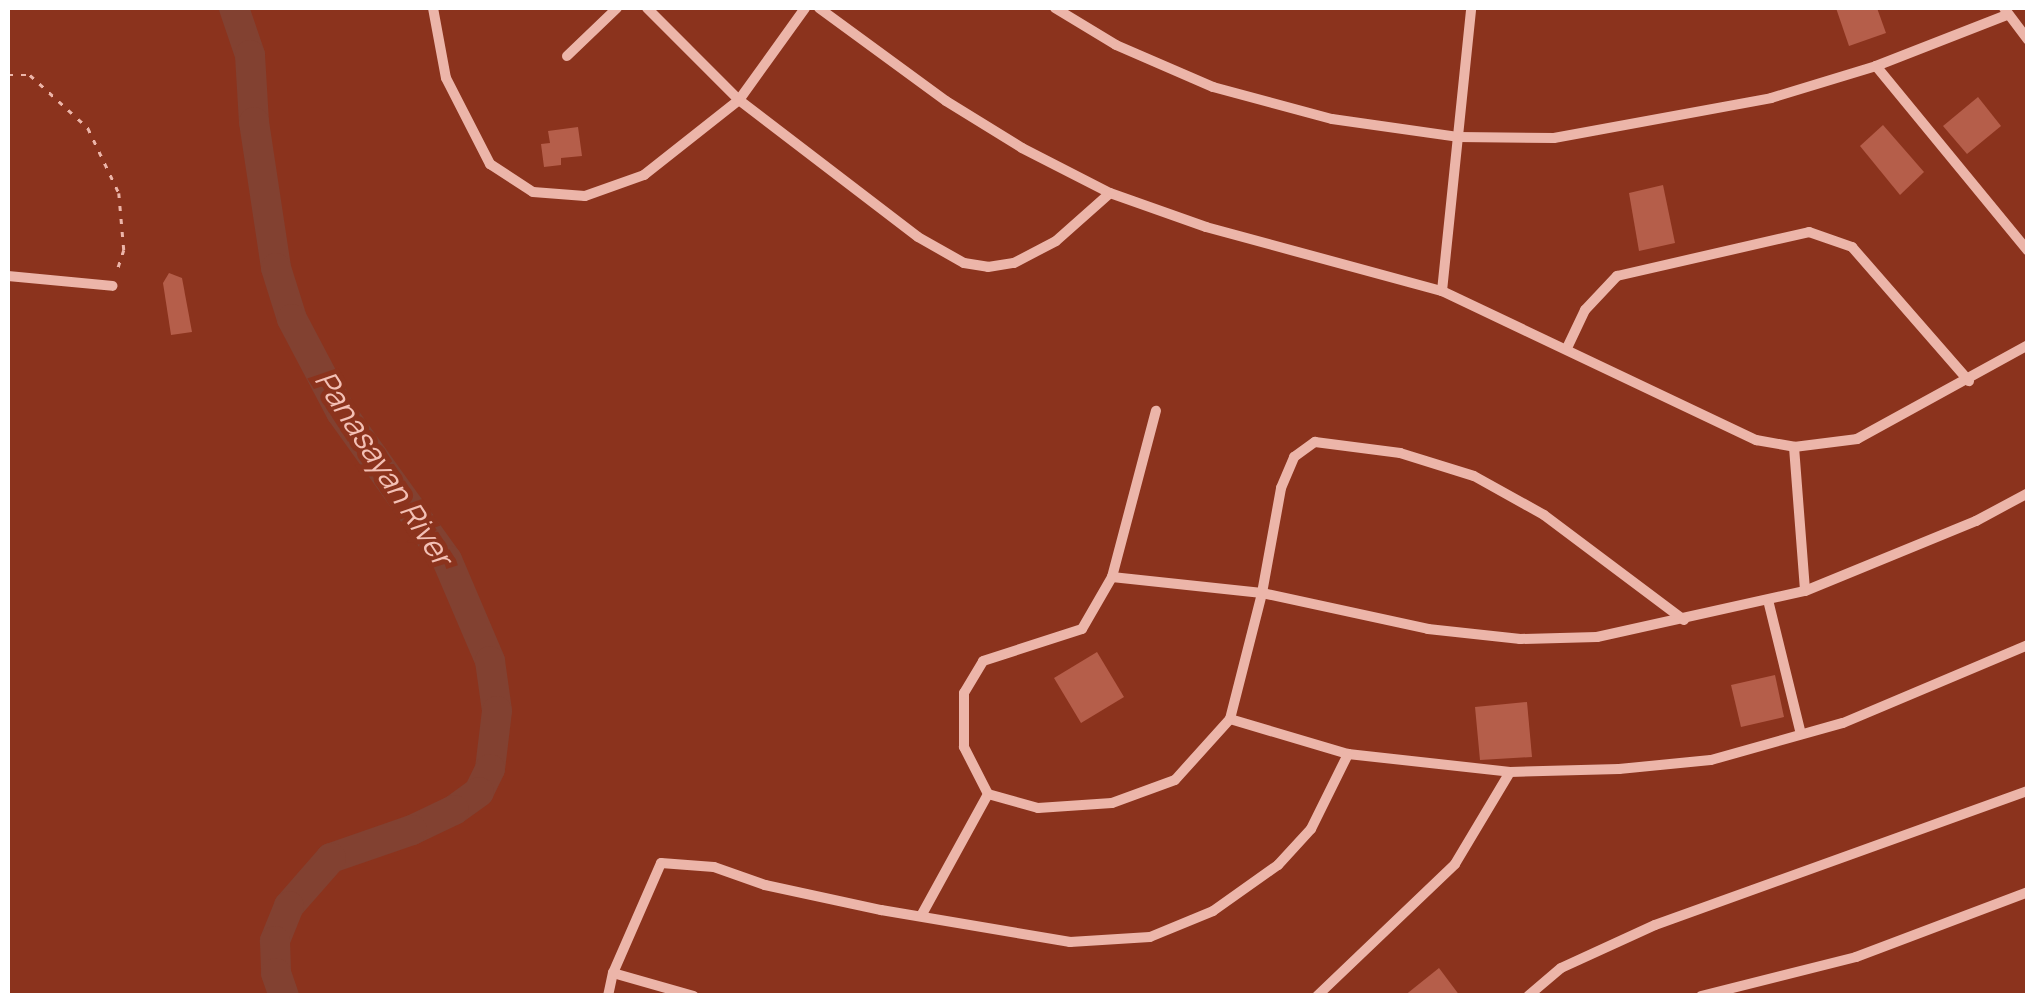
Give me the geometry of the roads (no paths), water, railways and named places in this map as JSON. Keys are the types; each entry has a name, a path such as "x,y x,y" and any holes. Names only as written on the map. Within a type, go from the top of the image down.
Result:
{"street":[{"path":"433,8 446,78 490,164 533,192 585,196 644,175 740,100 805,8"},
{"path":"567,56 617,8"},
{"path":"647,8 740,100 918,237 964,263 988,267 1014,264 1056,240 1110,192"},
{"path":"820,8 946,101 1022,148 1110,192 1206,227 1442,291 1567,348 1708,421 1756,440 1794,447 1857,439 2028,346"},
{"path":"1056,8 1116,45 1213,87 1332,118 1458,137 1554,138 1771,98 1876,66 2005,11 2028,40"},
{"path":"1442,291 1471,8"},
{"path":"1876,66 2028,251"},
{"path":"1567,348 1585,310 1616,276 1809,232 1826,234 1852,247 1969,381"},
{"path":"8,276 112,286"},
{"path":"1156,411 1112,577 1082,629 984,660 964,693 964,747 988,794 1038,808 1112,803 1174,780 1230,719 1262,594 1282,488 1294,458 1315,442 1400,453 1474,476 1544,516 1684,620"},
{"path":"1794,447 1805,591"},
{"path":"1112,577 1262,594 1428,629 1520,639 1597,637 1805,591 1976,521 2028,493"},
{"path":"1768,600 1801,734"},
{"path":"1230,719 1348,754 1510,772 1619,769 1711,760 1842,723 2028,644"},
{"path":"608,996 613,973 661,863 714,867 765,885 1070,942 1150,937 1213,911 1278,865 1311,830 1348,754"},
{"path":"1317,996 1455,864 1510,772"},
{"path":"1528,996 1561,968 1655,925 2028,791"},
{"path":"921,916 988,794"},
{"path":"1701,996 1856,957 2028,892"},
{"path":"613,973 694,996"}],"waterway":[{"name":"Panasayan River","path":"234,8 250,55 254,122 276,268 292,319 341,412 447,560 490,661 497,711 490,769 479,792 454,810 412,830 331,858 289,906 275,941 276,973 284,996"}]}
